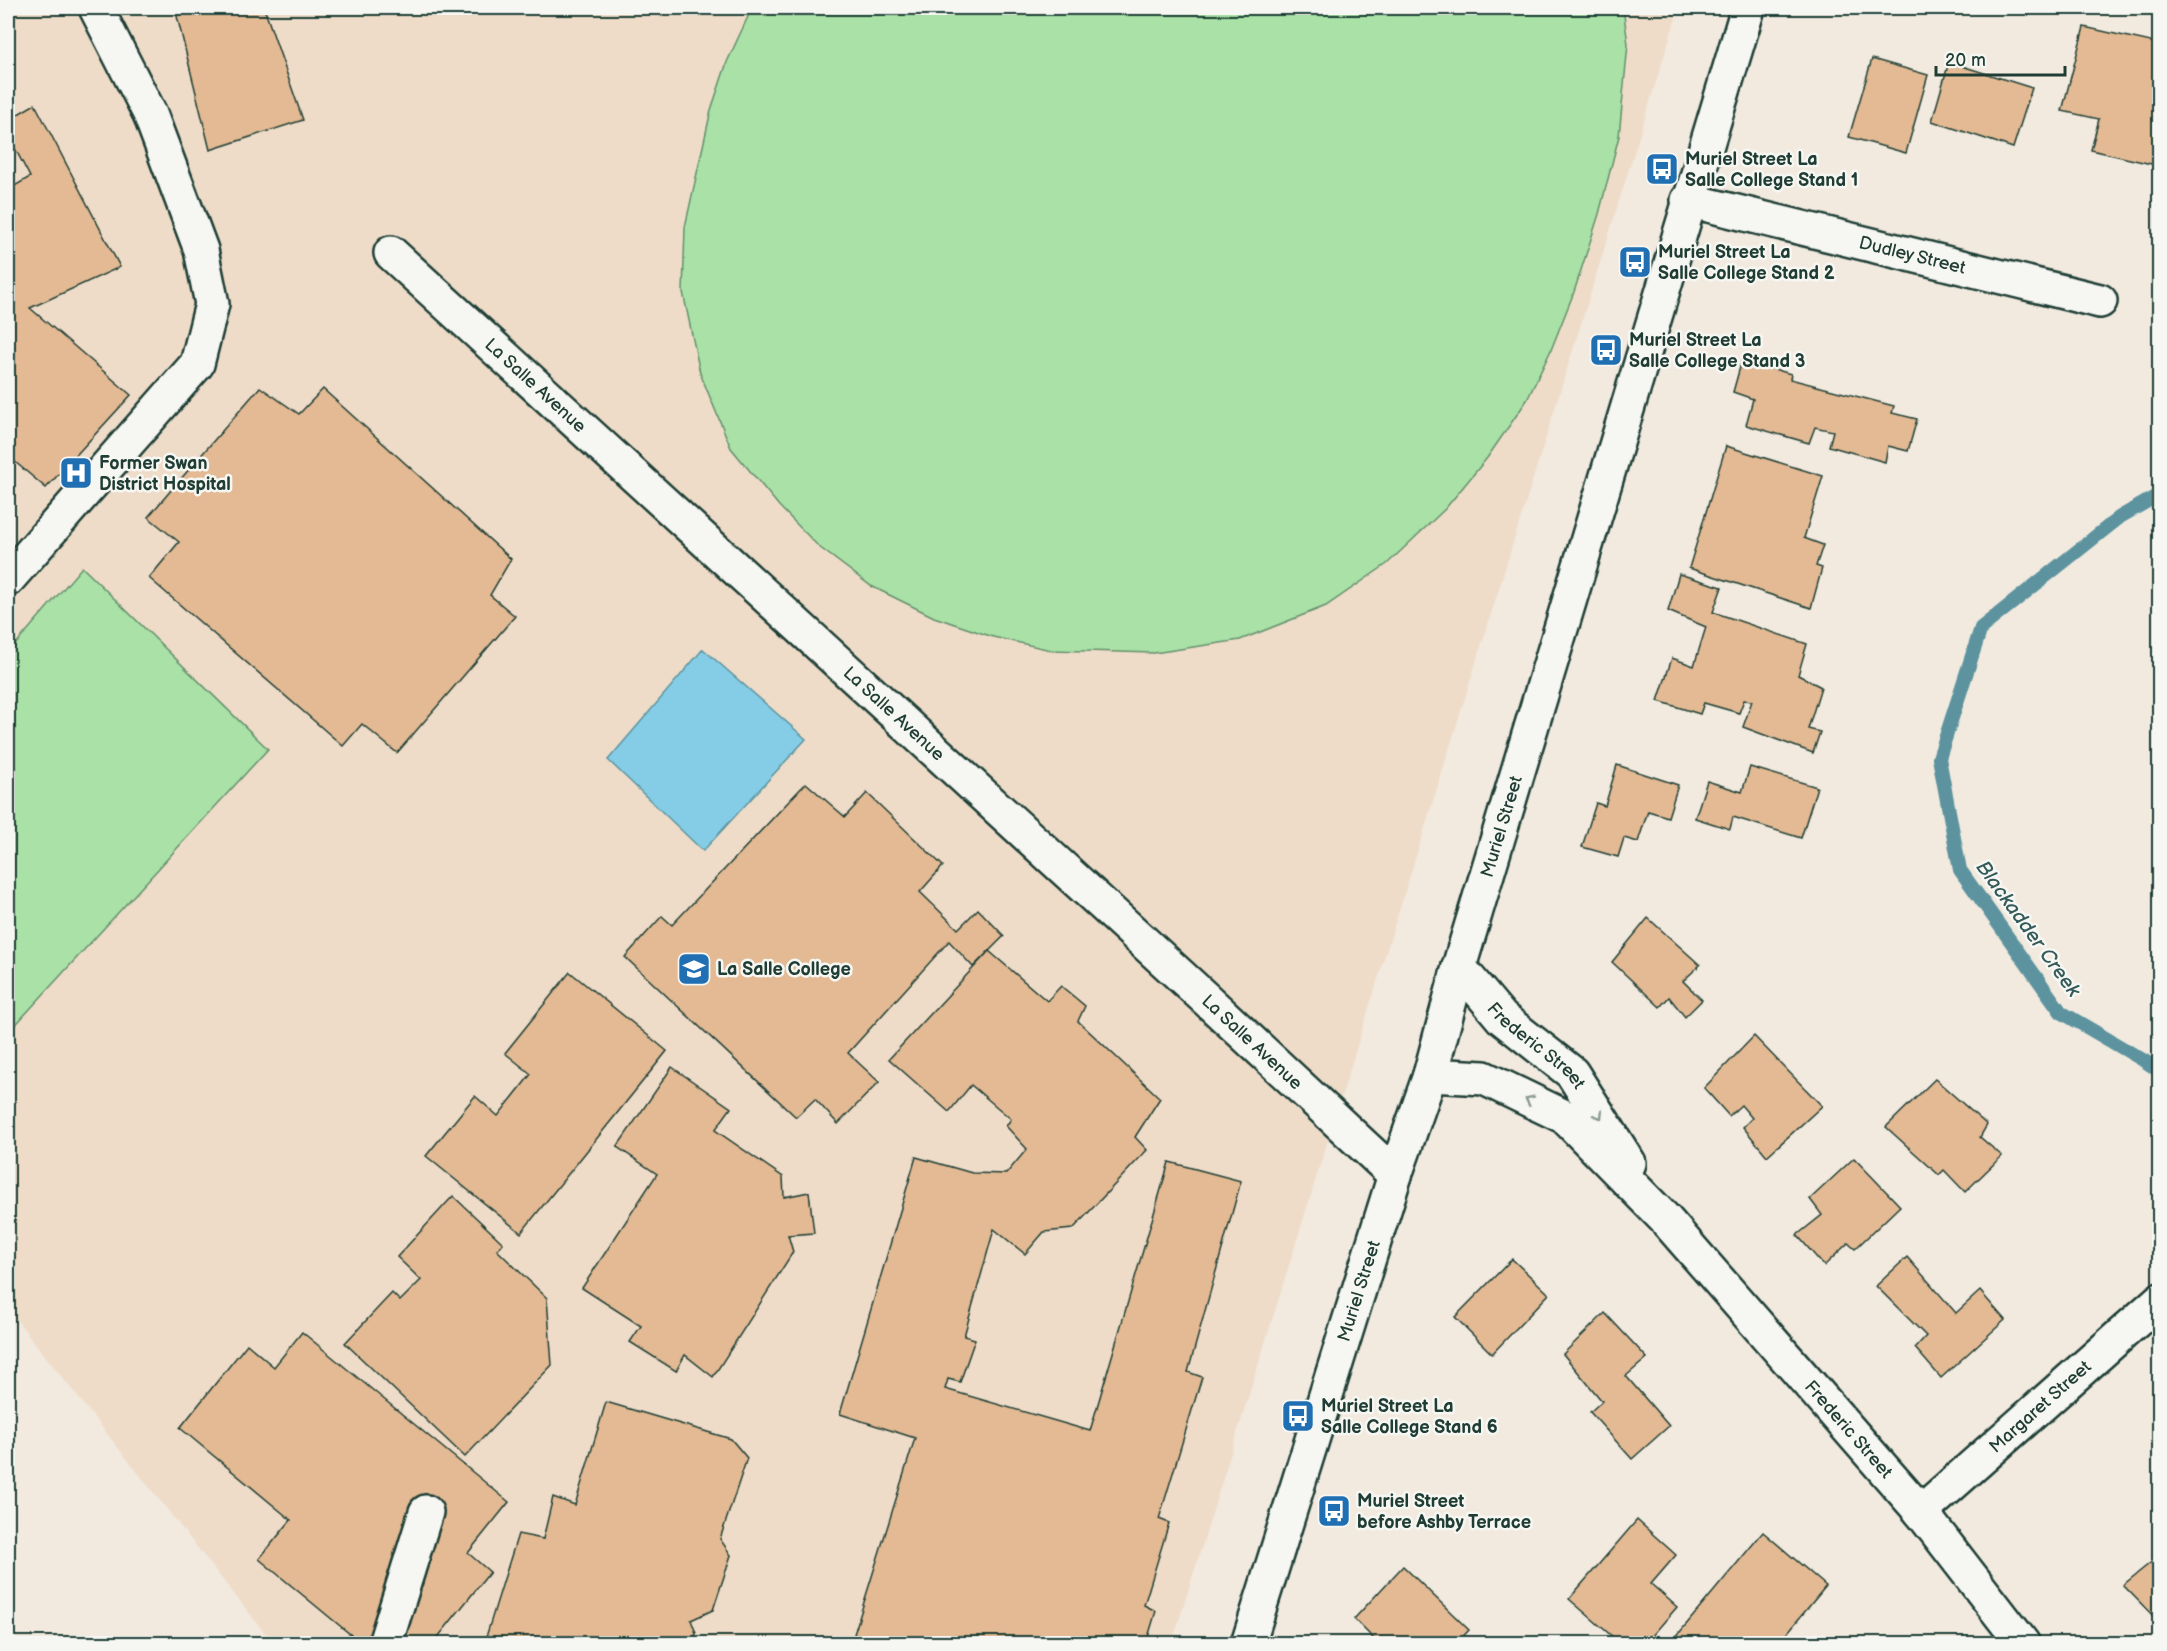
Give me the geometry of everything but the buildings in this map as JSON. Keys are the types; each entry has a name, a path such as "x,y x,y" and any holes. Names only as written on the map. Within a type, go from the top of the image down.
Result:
{"street":[{"path":"8,579 197,364 213,304 201,250 150,114 96,8"},
{"name":"Muriel Street","path":"1248,1644 1395,1175 1430,1075 1459,967 1688,200 1748,8"},
{"name":"Dudley Street","path":"1688,200 2100,301"},
{"name":"La Salle Avenue","path":"391,253 1215,1007 1395,1175"},
{"name":"Frederic Street","path":"1459,967 1502,1018 1572,1073 1666,1220"},
{"name":"Frederic Street","path":"1430,1075 1484,1078 1565,1117 1666,1220 1921,1512 2023,1644"},
{"name":"Margaret Street","path":"1921,1512 2160,1300"},
{"path":"385,1644 426,1512"}],"shaded area":[{"name":"La Salle College","path":"8,8 1679,8 1172,1643 273,1643 8,1309"}],"green space":[{"path":"752,8 1623,8 1628,44 1619,136 1599,214 1574,292 1551,350 1527,400 1487,458 1445,509 1387,564 1326,606 1240,640 1154,653 1051,650 993,637 934,617 871,586 819,547 779,506 731,448 700,373 683,292 685,227 711,110 727,62"},
{"path":"82,567 268,749 8,1033 8,653"}],"water":[{"path":"703,649 806,739 703,851 608,760"}],"waterway":[{"name":"Blackadder Creek","path":"2160,494 2120,517 1981,628 1939,758 1960,870 2061,1012 2160,1071"}],"place":[{"name":"Muriel Street La Salle College Stand 1","path":"1662,169"},
{"name":"Muriel Street La Salle College Stand 2","path":"1635,262"},
{"name":"Muriel Street La Salle College Stand 3","path":"1606,350"},
{"name":"Former Swan District Hospital","path":"76,473"},
{"name":"La Salle College","path":"694,969"},
{"name":"Muriel Street La Salle College Stand 6","path":"1298,1416"},
{"name":"Muriel Street before Ashby Terrace","path":"1334,1511"}]}
